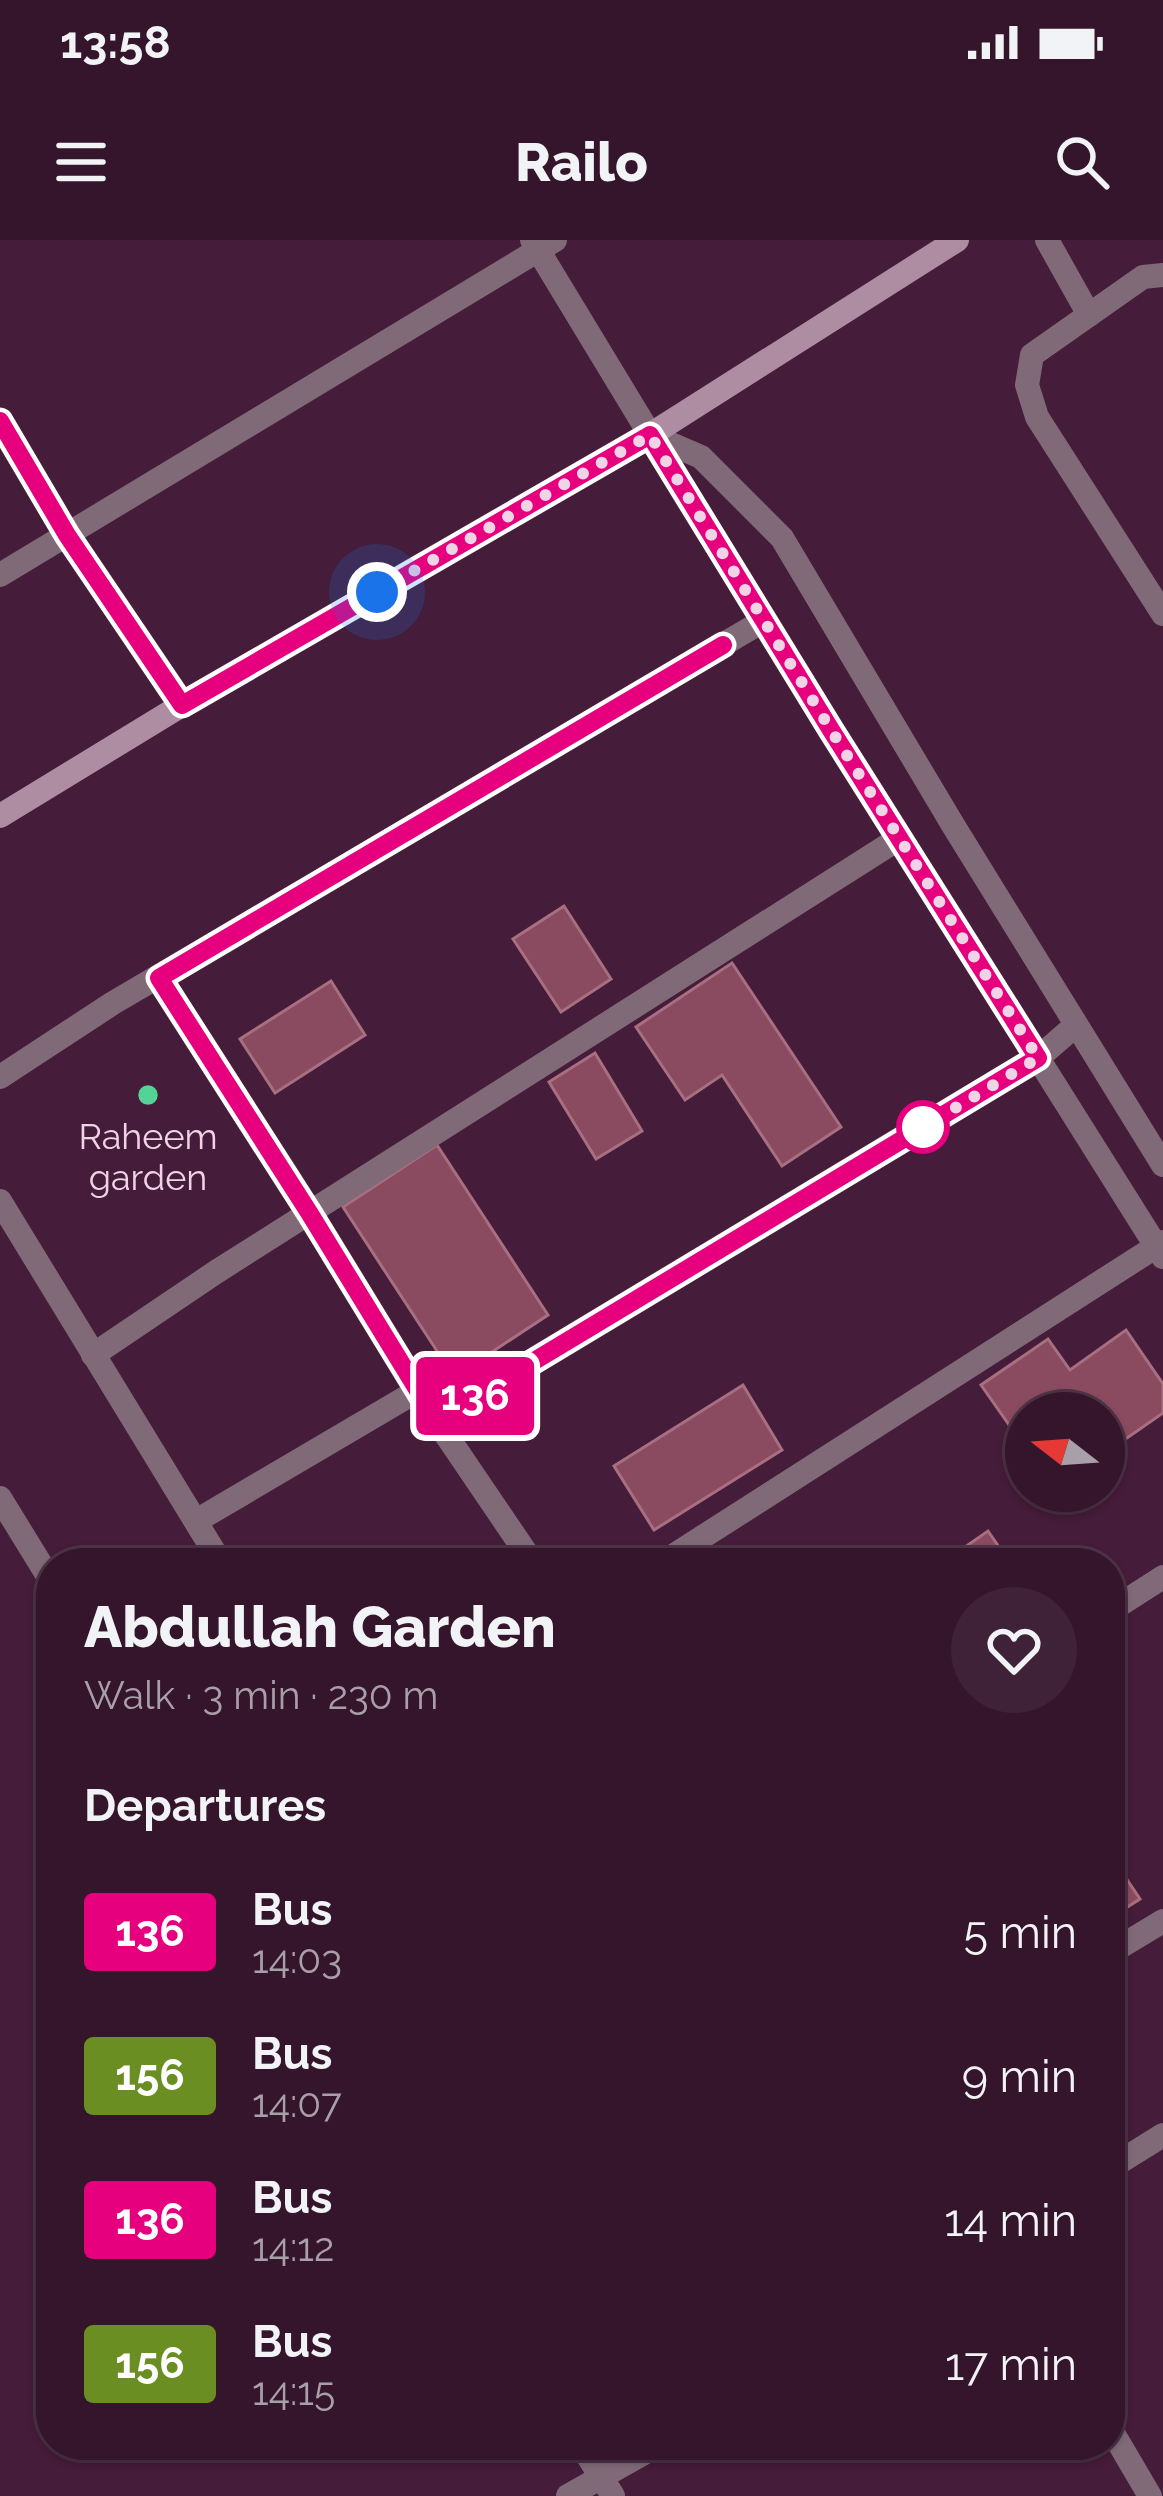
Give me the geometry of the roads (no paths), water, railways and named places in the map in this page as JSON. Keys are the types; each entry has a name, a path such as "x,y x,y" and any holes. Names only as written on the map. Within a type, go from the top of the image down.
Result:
{"street":[{"path":"0,816 182,705 650,435 957,240"},
{"path":"1047,240 1089,315"},
{"path":"0,575 541,243 763,621 1161,1249 686,1548"},
{"path":"1163,275 1143,277 1032,355 1027,385 1036,417 1163,614"},
{"path":"0,421 67,535 182,705"},
{"path":"650,435 701,458 782,538 1163,1165"},
{"path":"0,1077 113,1003 763,621"},
{"path":"93,1355 898,839"},
{"path":"159,978 417,1391 522,1548"},
{"path":"436,1420 1038,1058 1076,1024"},
{"path":"0,1201 212,1548"},
{"path":"196,1521 417,1391"},
{"path":"0,1498 36,1557"},
{"path":"1125,1601 1163,1577"},
{"path":"1125,1945 1163,1922"},
{"path":"1125,2159 1163,2135"},
{"path":"1125,2454 1150,2496"},
{"path":"590,2460 606,2486"},
{"path":"568,2496 606,2486 639,2460"}],"place":[{"name":"Raheem garden","path":"148,1095"}]}
